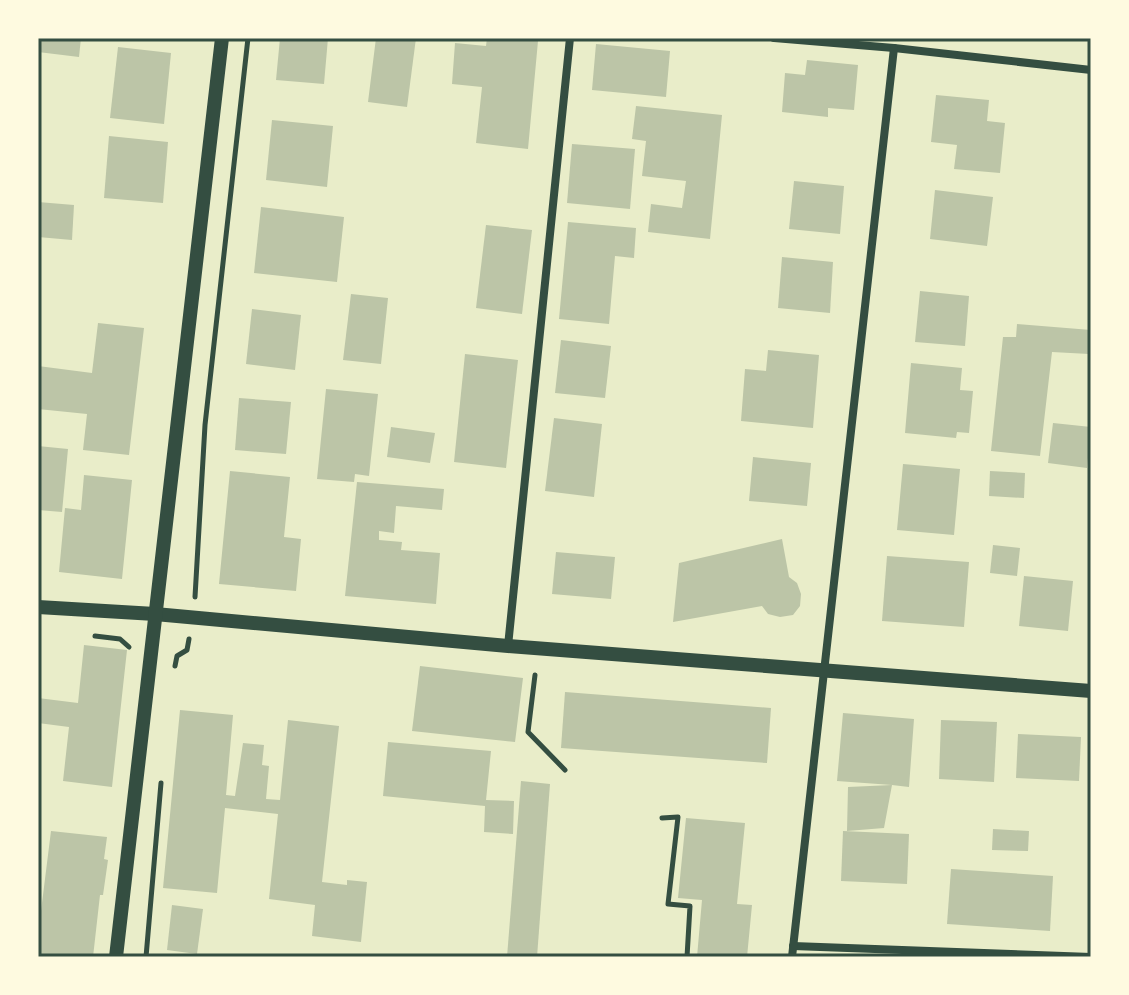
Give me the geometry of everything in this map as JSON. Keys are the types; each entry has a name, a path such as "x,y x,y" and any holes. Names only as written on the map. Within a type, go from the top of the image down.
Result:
{"street":[{"path":"116,957 222,38"},
{"path":"508,646 570,38"},
{"path":"774,38 1091,70"},
{"path":"792,957 894,48"},
{"path":"38,607 1091,691"},
{"path":"793,946 1091,957"}],"path":[{"path":"197,585 194,580 205,425 248,38"},
{"path":"91,635 120,639 130,647 131,654"},
{"path":"173,677 177,656 187,650"},
{"path":"535,675 528,732 565,770"},
{"path":"146,957 163,770"},
{"path":"662,818 678,817 668,904 690,906 687,957"}],"building":[{"path":"38,38 81,38 79,57 38,52"},
{"path":"280,38 328,38 324,84 276,80"},
{"path":"376,38 416,38 407,107 368,102"},
{"path":"487,38 538,41 528,149 476,143 482,87 452,84 455,43 486,46"},
{"path":"596,44 670,51 666,97 592,90"},
{"path":"118,47 171,53 164,124 110,118"},
{"path":"807,60 858,65 854,110 828,108 828,117 782,112 785,73 805,75"},
{"path":"936,95 989,100 987,121 1005,123 1000,173 954,169 957,145 931,142"},
{"path":"636,106 722,115 710,239 648,232 651,204 682,208 686,181 642,176 646,141 632,139"},
{"path":"272,120 333,126 327,187 266,180"},
{"path":"109,136 168,142 163,203 104,198"},
{"path":"572,144 635,149 630,209 567,203"},
{"path":"794,181 844,186 840,234 789,229"},
{"path":"935,190 993,197 987,246 930,239"},
{"path":"38,202 74,205 72,240 38,237"},
{"path":"261,207 344,217 337,282 254,273"},
{"path":"568,222 636,228 634,258 615,256 609,324 559,319"},
{"path":"486,225 532,230 522,314 476,308"},
{"path":"782,257 833,262 830,313 778,308"},
{"path":"920,291 969,296 965,346 915,342"},
{"path":"351,294 388,298 381,364 343,360"},
{"path":"252,309 301,315 295,370 246,364"},
{"path":"98,323 144,328 129,455 83,450 87,414 38,409 38,366 92,373"},
{"path":"1017,324 1091,330 1089,354 1052,352 1040,456 991,451 1003,337 1016,337"},
{"path":"561,340 611,346 605,398 555,393"},
{"path":"768,350 819,355 813,428 741,421 745,369 766,371"},
{"path":"465,354 518,360 506,468 454,462"},
{"path":"911,363 962,368 960,390 973,391 969,433 957,432 956,438 905,433"},
{"path":"326,389 378,394 369,476 355,474 354,482 317,479"},
{"path":"239,398 291,402 286,454 235,450"},
{"path":"554,418 602,424 594,497 545,491"},
{"path":"1053,423 1091,427 1087,468 1048,463"},
{"path":"391,427 435,433 430,463 387,457"},
{"path":"38,446 68,449 62,512 38,510"},
{"path":"753,457 811,463 807,506 749,501"},
{"path":"903,464 960,469 954,535 897,530"},
{"path":"230,471 290,477 284,537 301,539 296,591 219,584"},
{"path":"990,471 1025,473 1024,498 989,496"},
{"path":"84,475 132,480 122,579 59,572 65,508 81,510"},
{"path":"357,482 444,489 442,510 396,506 394,533 379,531 379,540 402,542 401,550 440,553 436,604 345,596"},
{"path":"782,539 789,577 797,583 801,594 800,606 793,615 780,617 768,614 762,606 673,622 679,563"},
{"path":"993,545 1020,548 1017,576 990,573"},
{"path":"556,552 615,557 611,599 552,594"},
{"path":"887,556 969,562 964,627 882,621"},
{"path":"1024,576 1073,581 1068,631 1019,626"},
{"path":"84,645 127,650 112,787 63,781 69,727 38,723 38,698 78,703"},
{"path":"420,666 523,678 515,742 412,731"},
{"path":"565,692 771,708 767,763 561,748"},
{"path":"180,710 233,715 226,795 235,796 243,743 264,745 262,765 269,766 266,799 280,800 288,720 339,726 322,882 347,885 347,880 367,882 361,942 312,936 315,905 269,899 278,814 225,808 217,893 163,888"},
{"path":"843,713 914,719 909,787 837,781"},
{"path":"941,720 997,722 994,782 939,779"},
{"path":"1018,734 1081,737 1079,781 1016,778"},
{"path":"388,742 491,751 486,800 514,801 513,834 484,832 485,806 383,796"},
{"path":"521,781 550,784 537,957 507,957"},
{"path":"892,785 884,828 847,831 848,787"},
{"path":"686,818 745,823 737,904 752,905 747,957 697,957 702,900 678,898"},
{"path":"993,829 1029,831 1028,851 992,850"},
{"path":"51,831 107,837 104,859 108,860 103,895 100,895 93,957 40,957 38,911 41,911"},
{"path":"843,831 909,834 907,884 841,881"},
{"path":"951,869 1053,876 1050,931 947,924"},
{"path":"172,905 203,909 197,954 167,950"}]}
